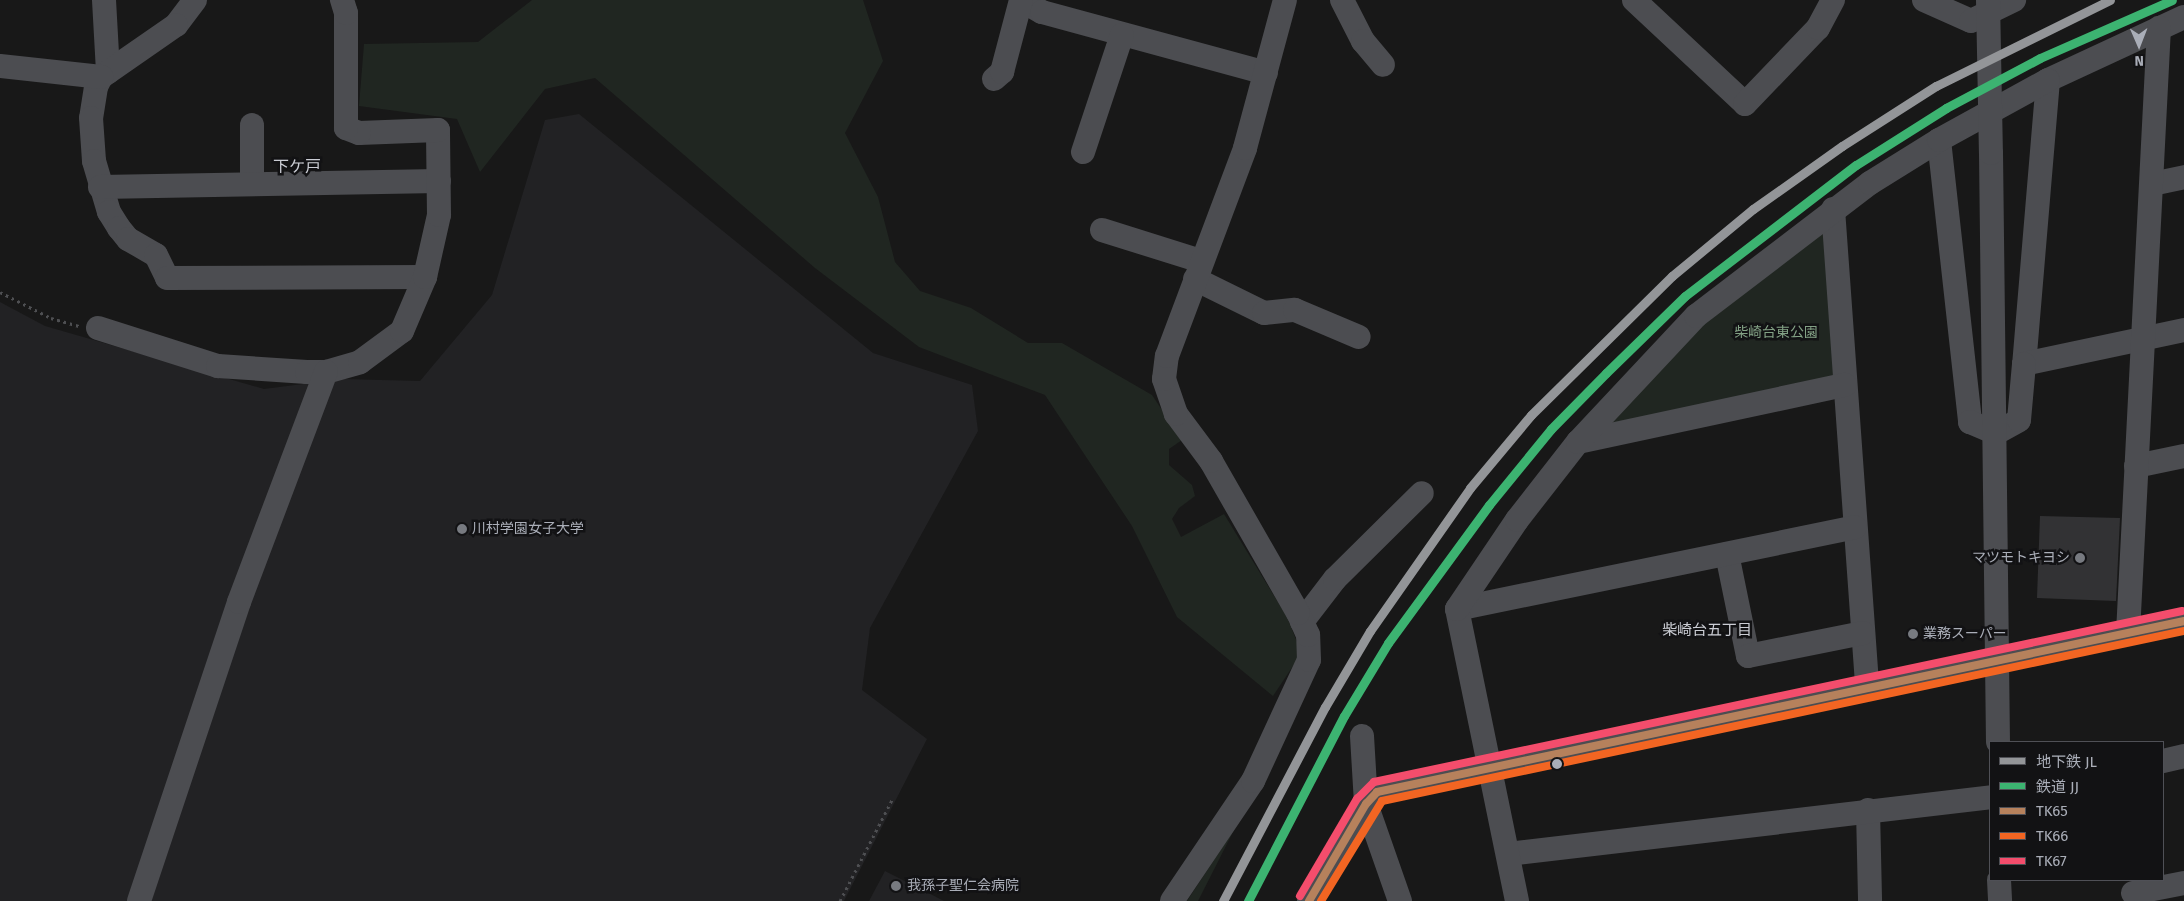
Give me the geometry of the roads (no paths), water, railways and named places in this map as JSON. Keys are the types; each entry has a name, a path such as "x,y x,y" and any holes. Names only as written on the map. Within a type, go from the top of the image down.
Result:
{"street":[{"path":"104,0 104,74"},
{"path":"196,0 176,26 104,74 96,87 91,136 100,187 119,228 128,239 156,255 167,278 425,277"},
{"path":"98,328 218,366 326,372 360,362 402,332 425,277 439,215 438,130 358,133 346,128 346,13 342,0"},
{"path":"994,79 1002,72 1021,0 1042,12 1266,74"},
{"path":"1172,901 1253,781 1309,660 1310,648 1302,622 1211,461 1176,414 1168,395 1164,378 1168,356 1198,270 1245,148 1286,0"},
{"path":"1342,0 1363,41 1384,65"},
{"path":"1634,0 1745,104 1818,28 1832,0"},
{"path":"1924,0 1949,7 1971,21 2014,0"},
{"path":"1988,0 1996,433 1998,741"},
{"path":"1517,901 1457,609 1517,520 1578,442 1696,316 1833,209 1939,140 2048,80 2184,17"},
{"path":"2128,633 2159,28"},
{"path":"1083,152 1122,35"},
{"path":"0,66 104,74"},
{"path":"1996,433 2019,420 2048,80"},
{"path":"252,125 252,184"},
{"path":"1939,140 1970,422 1996,433"},
{"path":"2152,184 2184,178"},
{"path":"100,187 439,181"},
{"path":"1833,209 1854,527 1867,688"},
{"path":"1102,230 1198,270 1264,313 1295,310 1359,337"},
{"path":"2024,364 2184,330"},
{"path":"139,901 239,602 326,372"},
{"path":"1578,442 1845,385"},
{"path":"2136,466 2184,456"},
{"path":"1302,622 1336,579 1422,493"},
{"path":"1457,609 1854,527"},
{"path":"1727,554 1748,656 1863,634"},
{"path":"1310,901 1366,804 1377,792 2184,621"},
{"path":"1362,736 1366,804 1400,901"},
{"path":"2164,760 2184,756"},
{"path":"1508,854 1989,796"},
{"path":"1868,810 1870,901"},
{"path":"1999,881 2000,901"},
{"path":"2133,891 2184,883"}],"metro line":[{"name":"JL","path":"1223,901 1325,707 1370,631 1470,488 1531,415 1672,276 1753,209 1842,146 1936,86 2110,0"}],"rail line":[{"name":"JJ","path":"1248,901 1344,716 1388,643 1489,505 1551,429 1606,373 1685,296 1856,165 1946,108 2040,58 2172,0"}],"place":[{"name":"川村学園女子大学","path":"462,529"},
{"name":"マツモトキヨシ","path":"2080,558"},
{"name":"業務スーパー","path":"1913,634"},
{"name":"我孫子聖仁会病院","path":"896,886"}],"district":[{"name":"下ケ戸","path":"297,167"},
{"name":"柴崎台五丁目","path":"1707,631"}],"park label":[{"name":"柴崎台東公園","path":"1776,333"}]}
